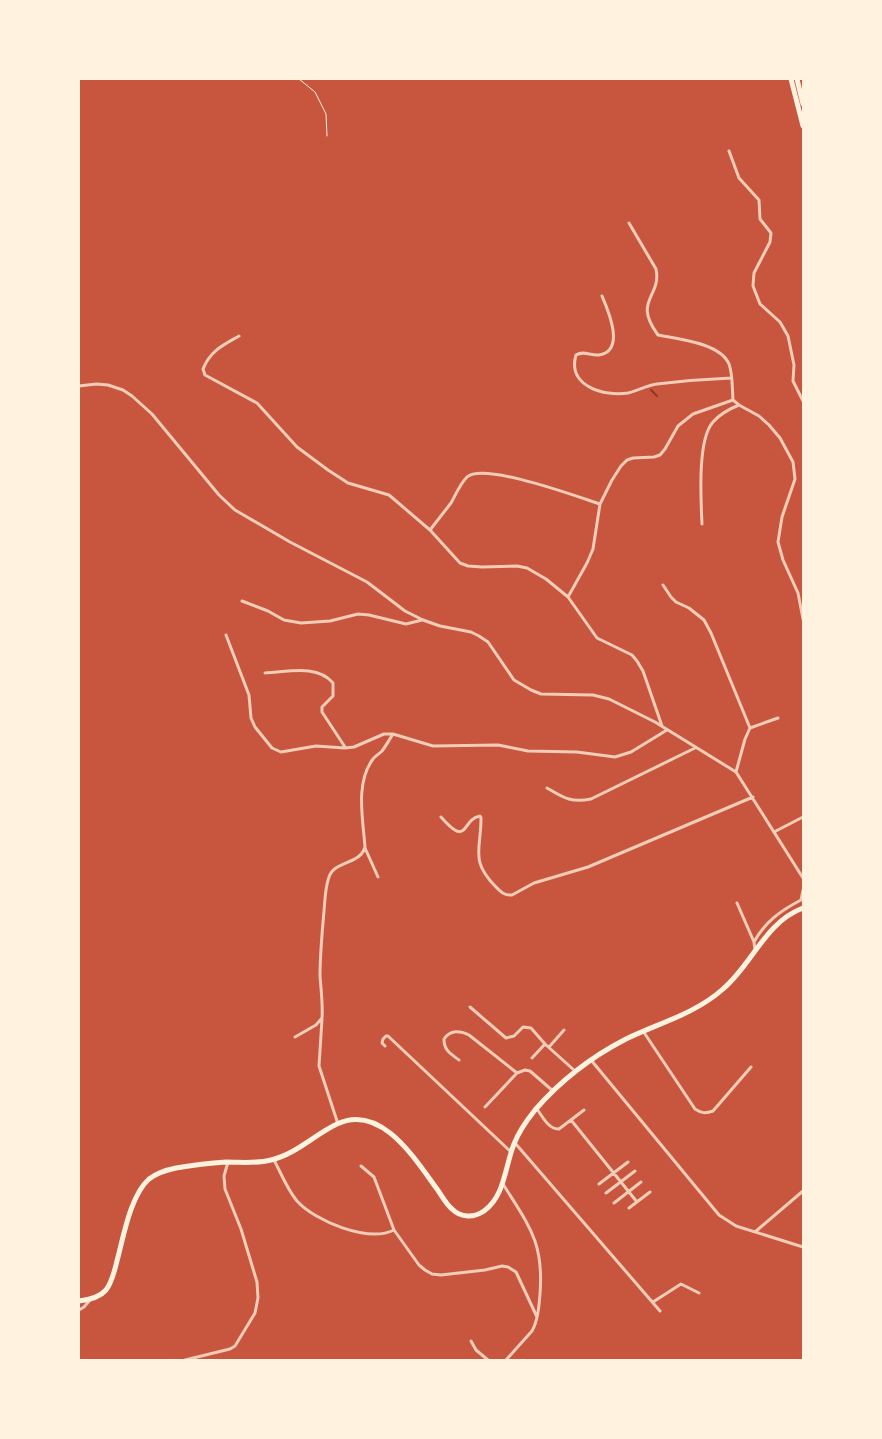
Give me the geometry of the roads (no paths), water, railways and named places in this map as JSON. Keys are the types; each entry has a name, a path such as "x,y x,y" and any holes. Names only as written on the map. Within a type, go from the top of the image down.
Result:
{"main road":[{"path":"791,79 803,126"},
{"path":"797,79 803,104"},
{"path":"79,1301 90,1300 105,1291 114,1274 133,1202 140,1189 158,1173 197,1164 258,1163 274,1160 287,1155 338,1124 357,1120 372,1121 383,1127 401,1143 419,1164 452,1209 462,1216 482,1213 492,1204 502,1183 514,1142 525,1123 553,1091 590,1059 643,1031 683,1016 712,998 731,982 755,950 783,919 803,908"}],"street":[{"path":"729,151 739,178 757,196 760,219 771,233 770,242 754,273 752,279 753,286 760,304 780,322 788,336 793,358 793,381 803,401"},
{"path":"629,223 656,269 656,284 647,302 647,314 650,324 658,335 699,343 721,354 728,362 731,372 733,400 759,416 769,425 780,438 792,462 795,479 782,516 778,542 782,560 798,593 803,619"},
{"path":"602,296 612,323 614,336 612,344 604,353 599,355 583,352 576,355 575,371 585,385 606,394 625,393 659,384 731,378"},
{"path":"238,336 216,349 210,355 203,369 205,375 257,403 297,447 328,470 348,483 389,495 430,530 460,563 468,566 482,567 517,566 527,568 546,579 568,598 597,638 632,655 637,661 643,671 662,726"},
{"path":"79,386 108,385 123,390 132,396 158,421 219,495 236,510 290,542 367,582 405,611 440,626 471,632 479,636 488,642 514,680 531,690 541,694 593,695 609,699 662,726 736,772 803,878"},
{"path":"568,598 593,549 600,504 612,480 627,460 660,455 678,426 693,414 733,400"},
{"path":"702,524 701,464 707,431 712,422 725,411 739,405"},
{"path":"430,530 451,502 459,486 469,475 478,473 529,481 600,504"},
{"path":"663,585 676,602 696,612 704,620 750,728"},
{"path":"798,593 803,590"},
{"path":"242,601 268,611 284,620 301,623 330,621 358,614 406,624 423,620"},
{"path":"226,635 248,695 251,718 255,727 272,748 281,752 316,746 345,748 376,736 393,734 433,746 498,745 535,751 577,752 615,757 631,752 667,730"},
{"path":"265,673 313,672 323,674 328,678 333,683 334,689 330,700 322,707 322,712 345,748"},
{"path":"736,772 750,728 778,718"},
{"path":"378,877 365,847 362,804 363,784 373,758 382,751 393,734"},
{"path":"547,788 566,800 579,802 591,799 695,748"},
{"path":"441,818 458,832 464,830 476,817 480,816 479,856 481,869 502,893 508,896 542,880 588,867 753,797"},
{"path":"774,832 803,817"},
{"path":"338,1124 319,1066 322,1018 321,967 326,886 329,877 336,867 357,858 364,852 365,847"},
{"path":"754,942 765,925 774,916 802,900 803,890"},
{"path":"736,903 754,942 755,950"},
{"path":"470,1008 506,1038 514,1036 520,1029 531,1028 545,1044 575,1071"},
{"path":"296,1037 316,1026 322,1018"},
{"path":"549,1047 564,1030"},
{"path":"643,1031 695,1109 701,1113 713,1111 751,1066"},
{"path":"459,1060 446,1050 444,1039 447,1035 463,1032 517,1073"},
{"path":"385,1046 382,1042 388,1036 511,1152"},
{"path":"532,1058 545,1044"},
{"path":"590,1059 719,1215 736,1226 803,1247"},
{"path":"485,1107 517,1073 528,1070 553,1091"},
{"path":"537,1109 554,1129 560,1129 584,1110"},
{"path":"571,1120 637,1202"},
{"path":"514,1142 660,1310"},
{"path":"274,1160 296,1200 326,1222 361,1232 384,1233 394,1230"},
{"path":"186,1360 230,1349 235,1346 255,1313 258,1298 257,1282 241,1229 225,1189 224,1176 228,1162"},
{"path":"599,1184 628,1162"},
{"path":"361,1166 374,1177 394,1230 419,1265 432,1274 441,1275 502,1266 513,1270 516,1272 537,1317"},
{"path":"606,1193 635,1171"},
{"path":"614,1203 641,1182"},
{"path":"502,1183 527,1223 539,1250 541,1284 537,1317 532,1331 506,1360"},
{"path":"755,1232 803,1191"},
{"path":"629,1208 650,1192"},
{"path":"653,1302 681,1284 699,1293"},
{"path":"79,1310 90,1300"},
{"path":"471,1341 476,1350 488,1360"}],"waterway":[{"path":"651,390 657,396"}]}
